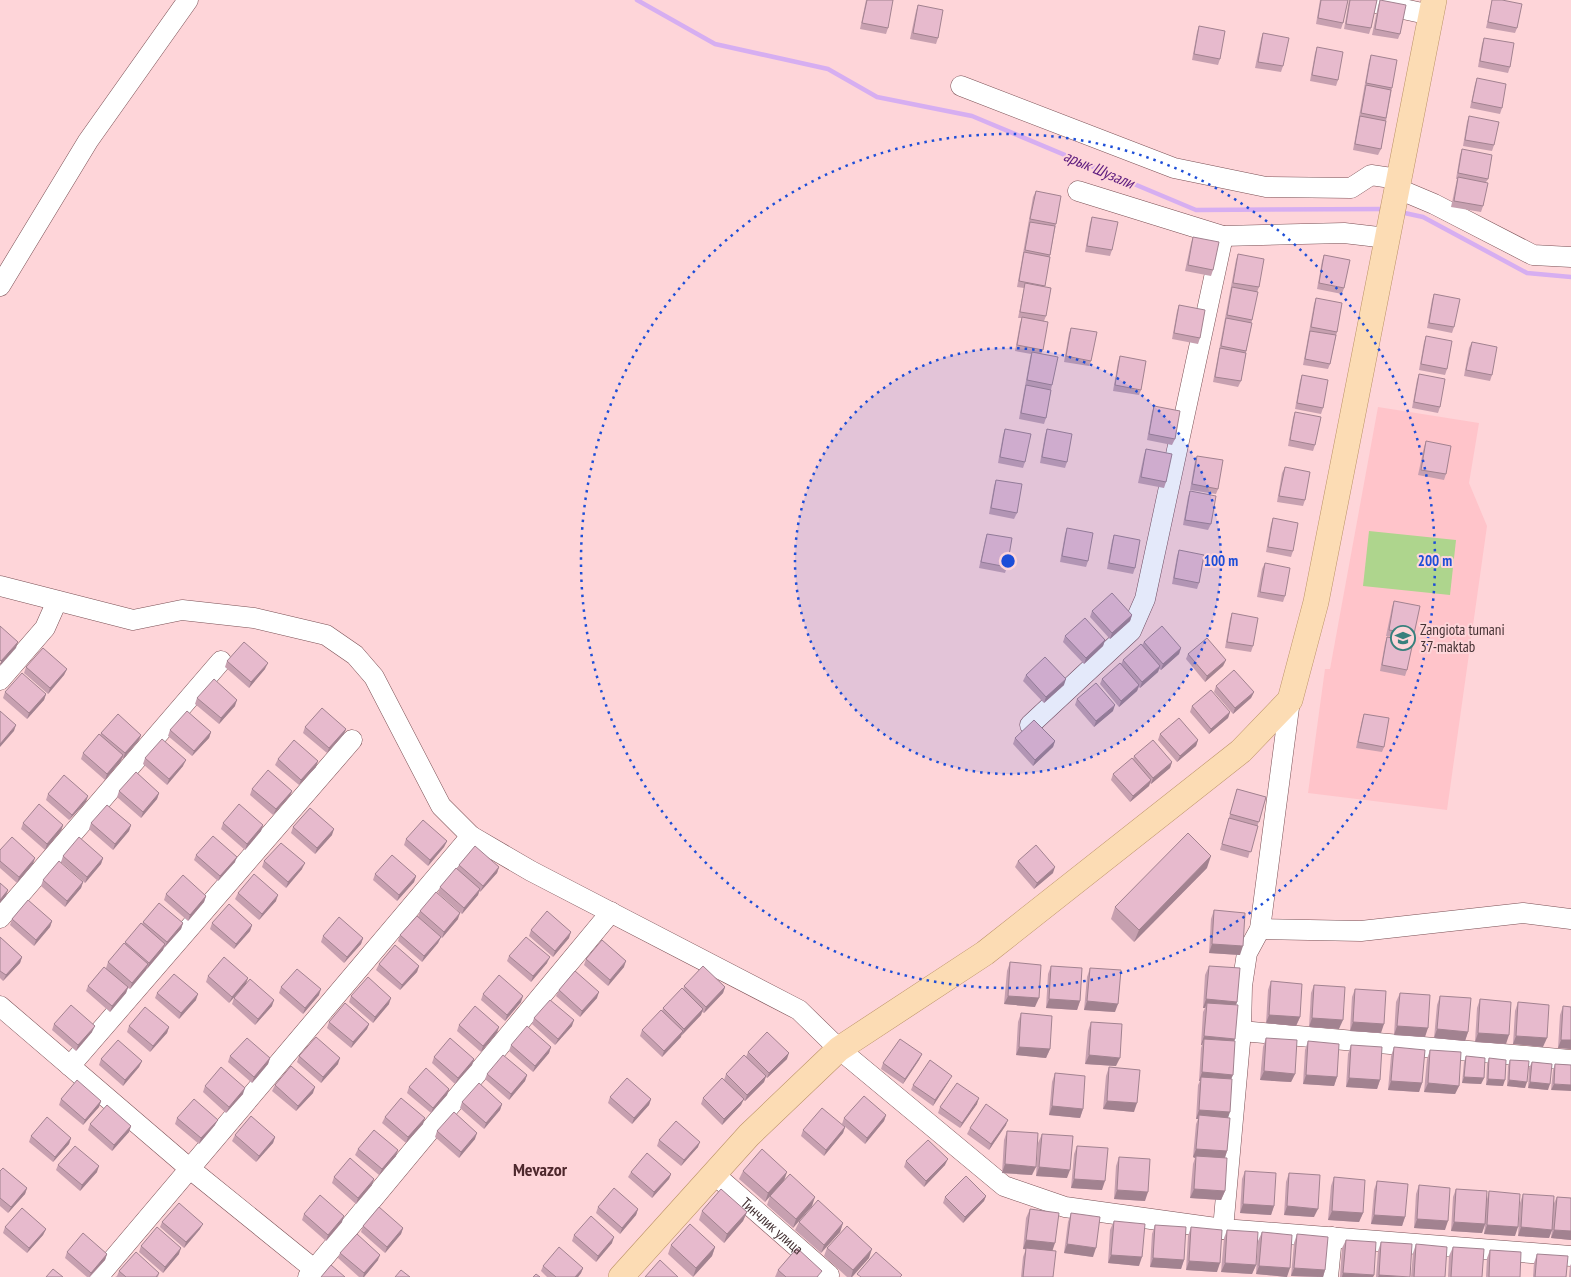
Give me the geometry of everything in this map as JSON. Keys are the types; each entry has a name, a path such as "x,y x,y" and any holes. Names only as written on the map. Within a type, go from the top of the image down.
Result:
{"main road":[{"path":"621,1277 749,1135 839,1049 985,953 1241,751 1290,700 1316,602 1433,7"}],"street":[{"path":"0,286 88,141 188,0"},
{"path":"1362,0 1433,7"},
{"path":"961,86 1174,168 1209,177 1266,187 1351,188 1372,175 1396,188 1434,204 1533,255 1571,257"},
{"path":"1078,191 1223,236 1388,231"},
{"path":"1030,725 1131,631 1144,599 1223,236"},
{"path":"0,586 133,620 182,610 254,618 326,635 355,655 374,677 441,806 471,836 531,871 799,1010 839,1049 1004,1186 1065,1207 1223,1229 1571,1256"},
{"path":"0,680 45,628 57,601"},
{"path":"0,918 221,661"},
{"path":"1223,1229 1241,1032 1242,986 1247,953 1260,929 1290,700"},
{"path":"70,1066 352,740"},
{"path":"98,1277 471,836"},
{"path":"0,1006 311,1273 611,912"},
{"path":"1260,929 1361,931 1523,913 1571,919"},
{"path":"1241,1032 1571,1060"},
{"name":"Тинчлик улица","path":"714,1174 829,1275 828,1277"},
{"path":"1328,1277 1332,1237"}],"shaded area":[{"name":"Zangiota tumani 37-maktab","path":"1378,407 1479,423 1469,483 1487,526 1447,810 1308,793 1325,669 1330,669"}],"green space":[{"path":"1369,531 1456,540 1450,595 1363,586"}],"building":[{"path":"867,0 893,0 888,28 862,23"},
{"path":"1321,0 1348,0 1343,23 1318,18"},
{"path":"1350,0 1377,0 1371,28 1346,24"},
{"path":"1380,0 1406,5 1400,34 1375,29"},
{"path":"1492,0 1522,4 1517,28 1488,22"},
{"path":"918,5 943,10 938,38 913,33"},
{"path":"1199,26 1225,31 1220,59 1194,54"},
{"path":"1263,33 1289,38 1283,66 1258,62"},
{"path":"1484,38 1514,43 1510,67 1480,61"},
{"path":"1317,47 1343,52 1338,80 1312,75"},
{"path":"1371,55 1397,60 1392,88 1366,83"},
{"path":"1477,78 1506,84 1502,108 1472,102"},
{"path":"1366,85 1391,90 1386,118 1361,113"},
{"path":"1360,116 1386,121 1381,149 1355,144"},
{"path":"1469,116 1499,122 1494,145 1465,140"},
{"path":"1462,149 1492,155 1488,179 1458,173"},
{"path":"1458,177 1488,183 1483,206 1454,201"},
{"path":"1036,191 1061,196 1056,224 1030,219"},
{"path":"1092,217 1118,222 1112,250 1087,246"},
{"path":"1030,222 1055,226 1050,255 1025,250"},
{"path":"1193,237 1219,242 1213,270 1188,265"},
{"path":"1024,252 1050,257 1045,286 1019,281"},
{"path":"1238,254 1264,259 1259,287 1233,283"},
{"path":"1324,255 1350,260 1344,288 1319,283"},
{"path":"1025,283 1051,288 1046,316 1020,312"},
{"path":"1232,287 1258,292 1252,320 1227,315"},
{"path":"1434,294 1460,299 1454,327 1429,323"},
{"path":"1316,298 1342,303 1337,332 1311,327"},
{"path":"1179,305 1205,310 1200,338 1174,333"},
{"path":"1022,317 1048,322 1043,350 1017,345"},
{"path":"1226,318 1252,323 1246,351 1221,346"},
{"path":"1071,328 1097,332 1091,361 1066,356"},
{"path":"1310,331 1336,335 1330,364 1305,359"},
{"path":"1426,336 1452,341 1447,369 1421,364"},
{"path":"1472,342 1497,347 1492,375 1466,370"},
{"path":"1220,348 1246,353 1241,381 1215,377"},
{"path":"1032,352 1058,357 1052,385 1027,380"},
{"path":"1120,356 1146,361 1141,390 1115,385"},
{"path":"1419,374 1445,379 1440,407 1414,402"},
{"path":"1302,375 1328,380 1323,408 1297,403"},
{"path":"1026,385 1051,390 1046,418 1021,413"},
{"path":"1154,406 1180,411 1175,439 1149,434"},
{"path":"1295,412 1321,417 1315,445 1290,440"},
{"path":"1005,429 1031,434 1025,462 1000,457"},
{"path":"1047,429 1072,434 1067,462 1042,457"},
{"path":"1426,441 1451,446 1446,474 1421,470"},
{"path":"1146,449 1172,454 1166,482 1141,477"},
{"path":"1197,456 1223,460 1218,489 1192,484"},
{"path":"1285,467 1310,472 1305,500 1279,496"},
{"path":"996,480 1022,484 1017,513 991,508"},
{"path":"1190,491 1216,496 1211,524 1185,520"},
{"path":"1273,518 1298,523 1293,551 1268,547"},
{"path":"1067,528 1093,533 1088,561 1062,556"},
{"path":"987,534 1012,538 1007,567 981,562"},
{"path":"1114,535 1140,540 1135,568 1109,563"},
{"path":"1179,550 1204,555 1199,583 1174,578"},
{"path":"1265,563 1290,568 1285,596 1260,592"},
{"path":"1112,593 1132,615 1112,633 1092,611"},
{"path":"1394,601 1420,606 1414,634 1389,630"},
{"path":"1232,613 1258,618 1253,646 1227,642"},
{"path":"1085,618 1105,640 1086,658 1065,636"},
{"path":"0,626 18,642 1,661 0,660"},
{"path":"1162,626 1181,648 1163,664 1144,642"},
{"path":"1387,637 1413,642 1407,670 1382,665"},
{"path":"1207,638 1226,660 1207,676 1188,654"},
{"path":"244,642 268,663 251,682 227,661"},
{"path":"1141,644 1160,666 1142,682 1123,660"},
{"path":"43,648 67,669 50,688 26,667"},
{"path":"1045,657 1066,679 1046,697 1026,675"},
{"path":"1120,663 1139,685 1121,701 1102,679"},
{"path":"1234,670 1254,692 1235,708 1216,686"},
{"path":"22,673 46,694 29,713 5,692"},
{"path":"214,679 237,700 221,718 197,698"},
{"path":"1096,683 1115,705 1096,721 1077,699"},
{"path":"1211,690 1230,712 1211,729 1192,706"},
{"path":"322,708 346,729 329,748 305,727"},
{"path":"0,711 16,725 0,744"},
{"path":"187,711 211,732 194,751 170,730"},
{"path":"118,714 141,735 125,753 101,733"},
{"path":"1364,714 1389,718 1384,747 1358,742"},
{"path":"1179,718 1198,740 1180,756 1160,734"},
{"path":"1034,720 1055,741 1035,760 1015,738"},
{"path":"99,734 123,755 107,774 83,753"},
{"path":"162,739 186,760 169,779 145,758"},
{"path":"294,740 318,761 301,780 278,759"},
{"path":"1153,740 1172,762 1153,778 1134,756"},
{"path":"1132,758 1151,780 1133,796 1113,774"},
{"path":"268,770 292,791 276,809 252,789"},
{"path":"136,772 159,793 143,812 119,791"},
{"path":"64,775 88,796 72,815 48,794"},
{"path":"1237,789 1266,797 1259,822 1230,814"},
{"path":"39,804 63,825 47,844 23,823"},
{"path":"239,804 263,825 247,844 223,823"},
{"path":"107,805 131,825 115,844 91,823"},
{"path":"310,808 334,829 317,848 293,827"},
{"path":"1229,818 1258,826 1251,852 1222,844"},
{"path":"423,820 447,841 430,860 406,839"},
{"path":"1188,833 1211,856 1139,930 1115,907"},
{"path":"213,836 237,857 220,876 196,855"},
{"path":"12,837 35,858 19,877 0,861 0,850"},
{"path":"79,837 103,858 87,877 63,856"},
{"path":"281,843 305,863 288,882 264,861"},
{"path":"1036,845 1055,867 1037,883 1018,861"},
{"path":"475,846 499,867 483,886 459,865"},
{"path":"392,855 416,876 399,895 375,874"},
{"path":"59,861 83,882 67,901 43,880"},
{"path":"456,868 480,889 464,908 440,887"},
{"path":"254,874 278,895 262,914 238,893"},
{"path":"183,875 206,896 190,915 166,894"},
{"path":"0,883 8,890 0,900"},
{"path":"436,892 460,913 444,932 420,911"},
{"path":"28,900 52,921 36,940 12,919"},
{"path":"159,903 183,923 167,942 143,922"},
{"path":"229,904 252,925 236,944 212,923"},
{"path":"1214,910 1245,913 1243,946 1212,944"},
{"path":"547,911 571,932 555,951 531,930"},
{"path":"417,916 441,937 424,956 400,935"},
{"path":"339,917 363,938 347,957 323,936"},
{"path":"141,923 165,944 149,963 125,942"},
{"path":"0,937 22,957 6,975 0,971"},
{"path":"526,937 550,957 533,976 509,956"},
{"path":"602,940 626,961 610,980 586,959"},
{"path":"124,943 148,964 132,983 108,962"},
{"path":"395,945 419,966 402,985 379,964"},
{"path":"224,957 248,978 232,997 208,976"},
{"path":"1010,962 1041,965 1039,998 1008,996"},
{"path":"703,966 725,987 706,1007 684,986"},
{"path":"1051,966 1082,968 1080,1001 1049,999"},
{"path":"1209,966 1240,968 1237,1002 1206,999"},
{"path":"104,967 128,987 112,1006 88,986"},
{"path":"1090,968 1121,970 1118,1004 1087,1001"},
{"path":"297,969 321,989 305,1008 281,987"},
{"path":"575,971 599,992 582,1011 559,990"},
{"path":"174,974 198,994 181,1013 157,993"},
{"path":"499,975 523,996 507,1015 483,994"},
{"path":"368,977 391,998 375,1017 351,996"},
{"path":"250,979 274,1000 258,1019 234,998"},
{"path":"1271,981 1302,984 1300,1017 1269,1015"},
{"path":"1314,985 1345,987 1343,1020 1312,1018"},
{"path":"682,988 703,1009 684,1029 663,1008"},
{"path":"1355,989 1386,991 1384,1024 1353,1022"},
{"path":"1400,993 1430,995 1428,1028 1397,1026"},
{"path":"1440,996 1471,998 1468,1032 1437,1029"},
{"path":"1480,999 1511,1002 1509,1035 1478,1033"},
{"path":"550,1000 574,1020 558,1039 534,1018"},
{"path":"1518,1002 1549,1005 1547,1038 1516,1036"},
{"path":"345,1003 369,1024 353,1042 329,1022"},
{"path":"1207,1003 1238,1005 1235,1039 1204,1036"},
{"path":"71,1005 95,1026 78,1045 54,1024"},
{"path":"475,1006 499,1027 483,1046 459,1025"},
{"path":"1563,1006 1571,1007 1571,1040 1561,1040"},
{"path":"145,1007 169,1027 153,1046 129,1026"},
{"path":"661,1010 683,1031 664,1051 642,1030"},
{"path":"1021,1013 1052,1016 1050,1049 1019,1047"},
{"path":"1091,1022 1122,1024 1120,1058 1089,1055"},
{"path":"527,1026 551,1047 535,1066 511,1045"},
{"path":"767,1032 789,1053 769,1073 748,1052"},
{"path":"316,1037 340,1058 323,1077 299,1056"},
{"path":"247,1038 270,1058 254,1077 230,1056"},
{"path":"450,1038 474,1059 458,1078 434,1057"},
{"path":"1266,1038 1297,1040 1295,1074 1264,1071"},
{"path":"900,1039 922,1054 905,1079 883,1063"},
{"path":"1204,1039 1235,1041 1233,1075 1202,1072"},
{"path":"118,1040 142,1061 125,1080 101,1059"},
{"path":"1308,1041 1339,1044 1337,1077 1306,1075"},
{"path":"1351,1045 1382,1047 1380,1080 1349,1078"},
{"path":"1394,1047 1425,1050 1422,1083 1391,1081"},
{"path":"1430,1050 1461,1052 1459,1086 1428,1083"},
{"path":"503,1055 527,1075 511,1094 487,1074"},
{"path":"744,1055 766,1076 747,1095 726,1074"},
{"path":"1466,1056 1485,1058 1484,1078 1464,1077"},
{"path":"1489,1058 1506,1060 1505,1080 1488,1079"},
{"path":"930,1060 952,1076 935,1100 913,1085"},
{"path":"1510,1060 1529,1061 1527,1082 1509,1080"},
{"path":"1532,1062 1552,1064 1550,1084 1530,1082"},
{"path":"1555,1064 1571,1065 1571,1085 1554,1084"},
{"path":"291,1066 315,1087 298,1106 275,1085"},
{"path":"221,1067 245,1088 229,1107 205,1086"},
{"path":"1109,1067 1140,1070 1137,1103 1107,1101"},
{"path":"426,1068 449,1089 433,1108 409,1087"},
{"path":"1055,1073 1085,1076 1083,1109 1052,1106"},
{"path":"1201,1077 1232,1079 1230,1112 1199,1110"},
{"path":"627,1078 651,1099 634,1118 610,1097"},
{"path":"722,1078 744,1099 724,1119 703,1098"},
{"path":"77,1080 101,1101 85,1120 61,1099"},
{"path":"479,1083 502,1104 486,1123 462,1102"},
{"path":"957,1083 979,1098 962,1123 940,1107"},
{"path":"864,1096 886,1115 867,1138 844,1118"},
{"path":"401,1098 425,1118 408,1137 385,1117"},
{"path":"194,1099 218,1120 201,1138 177,1118"},
{"path":"986,1104 1008,1120 991,1144 970,1128"},
{"path":"107,1105 131,1126 114,1145 90,1124"},
{"path":"822,1108 845,1127 826,1150 803,1130"},
{"path":"454,1112 477,1133 461,1152 437,1131"},
{"path":"1199,1115 1230,1118 1227,1151 1196,1149"},
{"path":"251,1116 275,1137 259,1156 235,1135"},
{"path":"47,1117 71,1138 55,1157 31,1136"},
{"path":"676,1121 700,1142 684,1160 659,1140"},
{"path":"374,1130 398,1150 382,1169 358,1149"},
{"path":"1007,1131 1038,1133 1036,1167 1005,1164"},
{"path":"1042,1134 1073,1136 1070,1170 1039,1167"},
{"path":"928,1140 948,1159 926,1181 906,1161"},
{"path":"75,1146 99,1166 82,1185 58,1165"},
{"path":"1077,1146 1108,1148 1105,1181 1074,1179"},
{"path":"762,1149 787,1172 768,1193 743,1171"},
{"path":"647,1153 671,1174 654,1192 631,1172"},
{"path":"1196,1156 1227,1158 1225,1191 1194,1189"},
{"path":"1119,1157 1150,1159 1148,1192 1117,1190"},
{"path":"350,1158 374,1179 358,1198 334,1177"},
{"path":"3,1168 27,1188 11,1207 0,1198 0,1171"},
{"path":"1245,1171 1276,1173 1274,1206 1243,1204"},
{"path":"1289,1173 1320,1175 1318,1209 1287,1206"},
{"path":"790,1174 815,1197 796,1219 770,1196"},
{"path":"966,1176 986,1196 965,1217 945,1197"},
{"path":"1334,1177 1365,1180 1363,1213 1332,1211"},
{"path":"1377,1181 1408,1184 1405,1217 1374,1215"},
{"path":"1419,1185 1450,1188 1448,1221 1417,1219"},
{"path":"614,1188 638,1209 622,1228 598,1207"},
{"path":"721,1189 747,1212 727,1234 702,1211"},
{"path":"1456,1189 1487,1191 1485,1224 1454,1222"},
{"path":"1489,1191 1520,1194 1518,1227 1487,1225"},
{"path":"1523,1194 1554,1196 1552,1230 1521,1227"},
{"path":"320,1195 344,1216 328,1235 304,1214"},
{"path":"1557,1197 1571,1198 1571,1231 1554,1230"},
{"path":"818,1200 843,1223 824,1245 799,1222"},
{"path":"179,1203 203,1224 186,1242 162,1222"},
{"path":"379,1207 403,1228 387,1247 363,1226"},
{"path":"22,1208 46,1229 29,1248 5,1227"},
{"path":"1030,1209 1059,1213 1055,1243 1026,1240"},
{"path":"1071,1213 1100,1217 1096,1248 1067,1244"},
{"path":"591,1216 614,1237 598,1256 574,1235"},
{"path":"1114,1221 1145,1224 1142,1257 1111,1255"},
{"path":"690,1224 715,1247 696,1268 671,1245"},
{"path":"1155,1225 1186,1227 1184,1260 1153,1258"},
{"path":"847,1226 872,1249 853,1270 827,1248"},
{"path":"157,1227 181,1248 165,1267 141,1246"},
{"path":"1191,1227 1222,1230 1220,1263 1189,1261"},
{"path":"1227,1230 1258,1232 1256,1265 1225,1263"},
{"path":"1262,1232 1292,1235 1290,1268 1259,1266"},
{"path":"83,1233 107,1254 91,1273 67,1252"},
{"path":"357,1234 380,1255 364,1273 340,1253"},
{"path":"1297,1234 1328,1237 1325,1270 1294,1268"},
{"path":"1346,1240 1376,1242 1374,1275 1343,1273"},
{"path":"1381,1242 1412,1244 1410,1277 1379,1275"},
{"path":"1416,1244 1447,1247 1445,1277 1414,1277"},
{"path":"559,1247 583,1268 575,1277 556,1277 543,1266"},
{"path":"1453,1247 1484,1249 1482,1277 1451,1277"},
{"path":"797,1248 822,1271 817,1277 786,1277 778,1270"},
{"path":"1026,1248 1056,1251 1053,1277 1023,1277"},
{"path":"1490,1250 1521,1252 1520,1277 1489,1277"},
{"path":"136,1252 159,1273 156,1277 126,1277 119,1271"},
{"path":"876,1252 902,1275 900,1277 861,1277 857,1274"},
{"path":"1537,1254 1568,1256 1566,1277 1535,1277"},
{"path":"660,1260 678,1277 645,1277"},
{"path":"331,1265 345,1277 321,1277"},
{"path":"53,1269 63,1277 46,1277"},
{"path":"401,1270 410,1277 395,1277"}],"waterway":[{"name":"арык Шузали","path":"637,0 715,44 828,69 877,97 972,116 1196,210 1385,209"},
{"name":"арык Шузали","path":"1400,212 1423,217 1527,273 1571,277"}],"place":[{"name":"Zangiota tumani 37-maktab","path":"1403,638"}],"district":[{"name":"Mevazor","path":"540,1169"}]}
